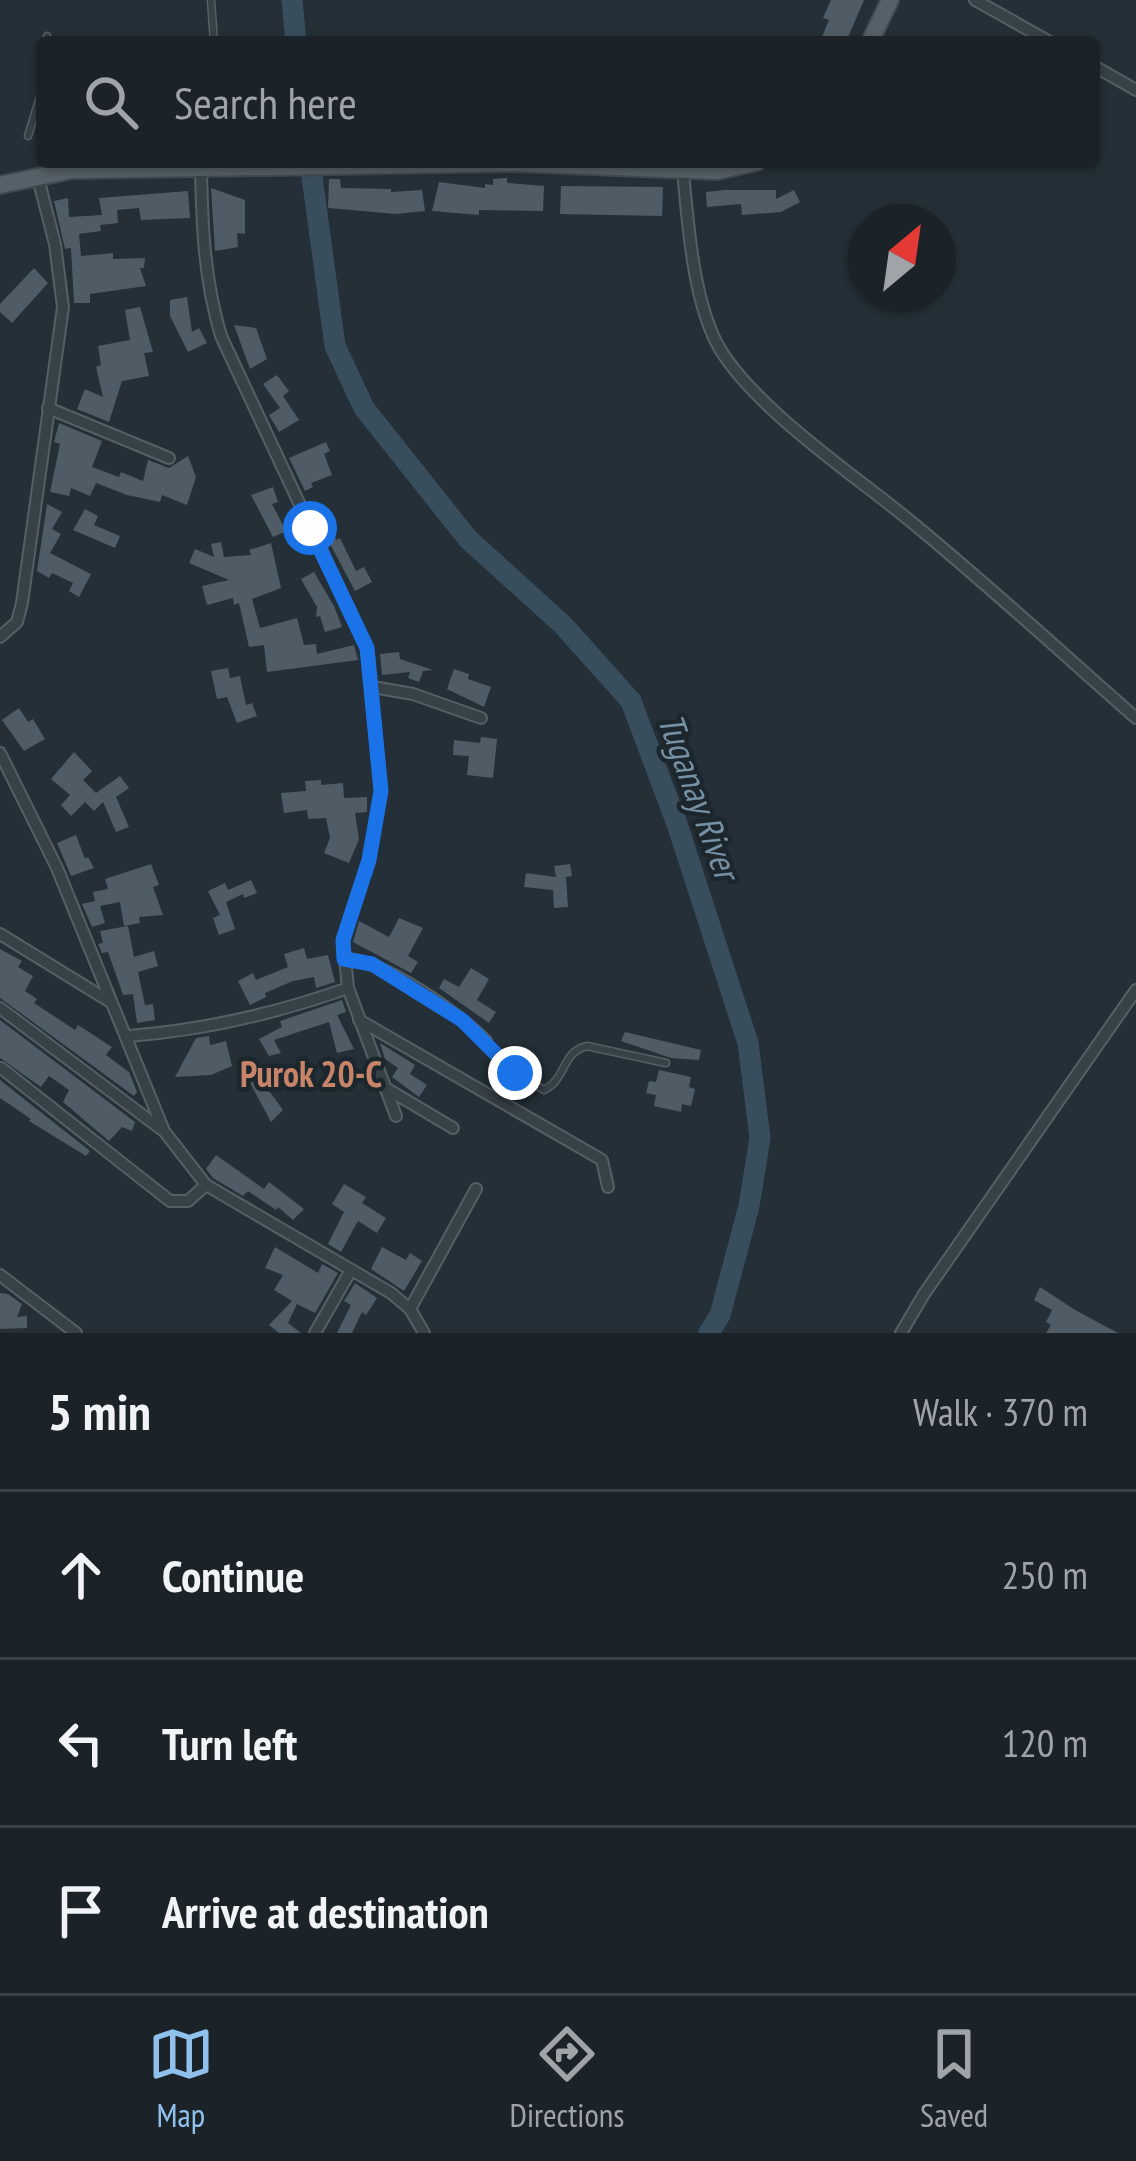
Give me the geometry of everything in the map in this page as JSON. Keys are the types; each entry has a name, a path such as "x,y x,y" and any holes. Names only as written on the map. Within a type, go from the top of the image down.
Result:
{"main road":[{"path":"873,36 890,0"},
{"path":"0,185 38,174 160,168"},
{"path":"620,168 730,168"}],"street":[{"path":"975,0 1040,36"},
{"path":"1100,69 1136,90"},
{"path":"201,168 203,255 221,336 367,648 381,791 379,818 343,940 344,959 348,988 396,1116"},
{"path":"683,171 692,246 709,324 740,374 776,411 968,569 1136,718"},
{"path":"0,637 17,622 22,603 64,307 38,174"},
{"path":"48,408 169,458"},
{"path":"373,687 413,694 481,718"},
{"path":"0,753 57,868 164,1131"},
{"path":"0,934 112,1003"},
{"path":"344,959 372,964 462,1020 486,1041"},
{"path":"128,1036 236,1023 348,988"},
{"path":"901,1333 1136,990"},
{"path":"0,1007 164,1131 206,1185 410,1309 424,1333"},
{"path":"359,1020 602,1160 608,1187"},
{"path":"1,1068 170,1201 188,1201 206,1185"},
{"path":"383,1087 453,1128"},
{"path":"410,1309 476,1190"},
{"path":"314,1333 351,1270"},
{"path":"0,1275 76,1333"}],"lane":[{"path":"212,0 214,36"},
{"path":"28,136 36,110"},
{"path":"486,1041 515,1073 544,1090 557,1081 574,1048 587,1046 666,1063"}],"building":[{"path":"831,0 864,0 849,36 822,36 829,20 823,18"},
{"path":"507,178 507,183 544,186 543,211 479,210 479,215 432,211 439,182 485,188 485,184 493,185 493,179"},
{"path":"329,179 340,179 341,188 422,190 425,211 396,214 328,208"},
{"path":"561,186 663,187 662,216 560,214"},
{"path":"211,188 245,200 245,234 237,233 238,247 215,251"},
{"path":"776,190 776,199 794,190 800,202 781,212 742,215 741,204 707,207 706,192"},
{"path":"188,191 190,218 141,220 139,208 117,210 118,223 79,234 81,256 113,253 113,259 145,258 140,268 146,286 90,294 90,303 74,303 71,248 65,249 54,201 68,198 69,217 102,215 99,198"},
{"path":"34,268 48,283 12,323 0,312 0,304"},
{"path":"187,297 192,332 199,328 207,343 188,352 170,316 170,300"},
{"path":"140,307 153,352 144,353 149,376 122,381 109,422 77,409 85,389 103,397 96,367 101,365 98,346 130,340 125,310"},
{"path":"234,325 256,328 267,359 250,369"},
{"path":"277,375 289,391 283,396 299,420 279,432 269,415 280,408 263,384"},
{"path":"59,423 102,441 92,467 119,477 121,472 143,481 148,460 169,468 188,456 196,477 187,505 162,495 160,502 127,495 96,483 90,496 71,488 69,496 50,492 60,444 54,442"},
{"path":"326,442 330,451 324,454 332,475 311,483 313,487 305,491 289,458"},
{"path":"273,487 278,502 272,504 286,531 273,537 251,495"},
{"path":"47,504 62,512 52,529 61,534 50,553 91,574 79,597 69,591 73,583 37,571"},
{"path":"85,509 98,516 94,525 120,536 115,548 73,530"},
{"path":"327,522 356,571 364,567 372,582 355,591 320,525"},
{"path":"221,542 224,557 251,555 249,550 271,543 281,588 252,599 260,628 297,618 304,645 316,644 317,654 354,645 358,660 267,672 264,645 249,647 239,603 234,605 233,598 207,605 202,586 229,580 189,563 195,549 214,557 211,544"},
{"path":"314,572 342,627 325,632 320,616 316,617 317,607 301,579"},
{"path":"399,652 400,659 433,670 423,671 419,682 408,678 410,672 382,675 380,654"},
{"path":"228,668 230,678 240,676 246,705 252,703 257,716 237,723 227,697 217,699 211,671"},
{"path":"454,669 491,687 484,707 447,689"},
{"path":"19,708 28,722 33,719 45,739 24,751 2,720"},
{"path":"481,737 497,739 493,778 467,775 469,756 453,755 454,740 480,743"},
{"path":"74,752 92,771 83,780 96,793 120,776 129,788 116,797 129,827 116,832 103,802 94,811 85,802 71,816 61,805 70,795 51,779"},
{"path":"321,780 321,785 343,783 344,798 367,797 367,812 355,813 359,839 349,863 324,853 330,838 326,818 308,819 307,810 284,813 281,793 306,791 305,781"},
{"path":"76,835 94,868 71,876 57,843"},
{"path":"151,864 163,915 139,917 140,923 124,926 120,902 100,906 105,923 92,927 82,904 95,901 93,892 108,889 105,879"},
{"path":"570,864 568,907 554,908 553,890 524,887 526,873 556,877 554,866"},
{"path":"251,880 257,893 226,902 235,929 219,935 213,918 220,915 208,891 225,883 228,890"},
{"path":"399,918 423,928 408,956 418,962 411,973 353,942 359,921 389,937"},
{"path":"128,926 134,957 154,951 158,966 138,972 145,1005 153,1004 155,1020 137,1023 133,994 123,995 108,952 102,953 98,944 103,943 100,931"},
{"path":"304,948 307,959 328,955 335,982 316,988 314,977 293,981 250,1005 238,981 253,973 256,980 288,967 284,954"},
{"path":"0,949 22,961 18,967 33,976 25,991 37,999 34,1003 112,1047 106,1055 129,1072 137,1092 134,1096 0,998"},
{"path":"471,968 489,979 477,1000 496,1012 489,1023 439,988 444,979 459,987"},
{"path":"342,1000 346,1012 337,1015 354,1049 337,1053 329,1022 274,1040 281,1053 269,1056 259,1039 282,1027 280,1021"},
{"path":"0,1020 135,1122 132,1131 122,1127 109,1141 63,1102 69,1090 49,1076 41,1087 0,1058"},
{"path":"625,1032 701,1050 699,1060 671,1058 621,1041"},
{"path":"209,1036 210,1045 226,1041 232,1066 211,1075 175,1077 196,1038"},
{"path":"380,1043 415,1065 410,1074 427,1085 419,1097 392,1077 398,1068 385,1059"},
{"path":"263,1070 272,1085 267,1088 283,1110 271,1122 248,1079"},
{"path":"659,1070 691,1077 689,1087 695,1089 691,1106 682,1104 681,1112 654,1106 656,1095 646,1093"},
{"path":"0,1080 90,1151 86,1156 0,1098"},
{"path":"216,1155 264,1189 269,1182 304,1209 293,1220 248,1191 243,1196 213,1178 206,1169"},
{"path":"344,1184 366,1197 362,1203 386,1218 377,1233 358,1221 341,1252 328,1244 344,1212 332,1204"},
{"path":"275,1247 318,1273 322,1264 338,1273 315,1313 297,1304 288,1323 301,1333 279,1333 269,1325 292,1301 274,1290 283,1275 265,1268"},
{"path":"382,1247 406,1260 410,1253 422,1261 404,1291 371,1269"},
{"path":"355,1283 377,1298 366,1315 362,1312 352,1333 337,1333 351,1305 344,1301"},
{"path":"1040,1287 1118,1333 1046,1333 1052,1310 1034,1300"},
{"path":"0,1293 22,1304 17,1317 27,1316 27,1328 0,1329"}],"waterway":[{"name":"Tuganay River","path":"292,0 295,36"},
{"name":"Tuganay River","path":"311,168 335,346 364,408 468,539 563,625 631,701 677,824 748,1043 760,1138 749,1206 720,1315 709,1333"}],"district":[{"name":"Purok 20-C","path":"311,1074"}],"route":[{"path":"310,528 367,648 381,791 369,860 343,940 344,959 372,964 462,1020 515,1073"}]}
